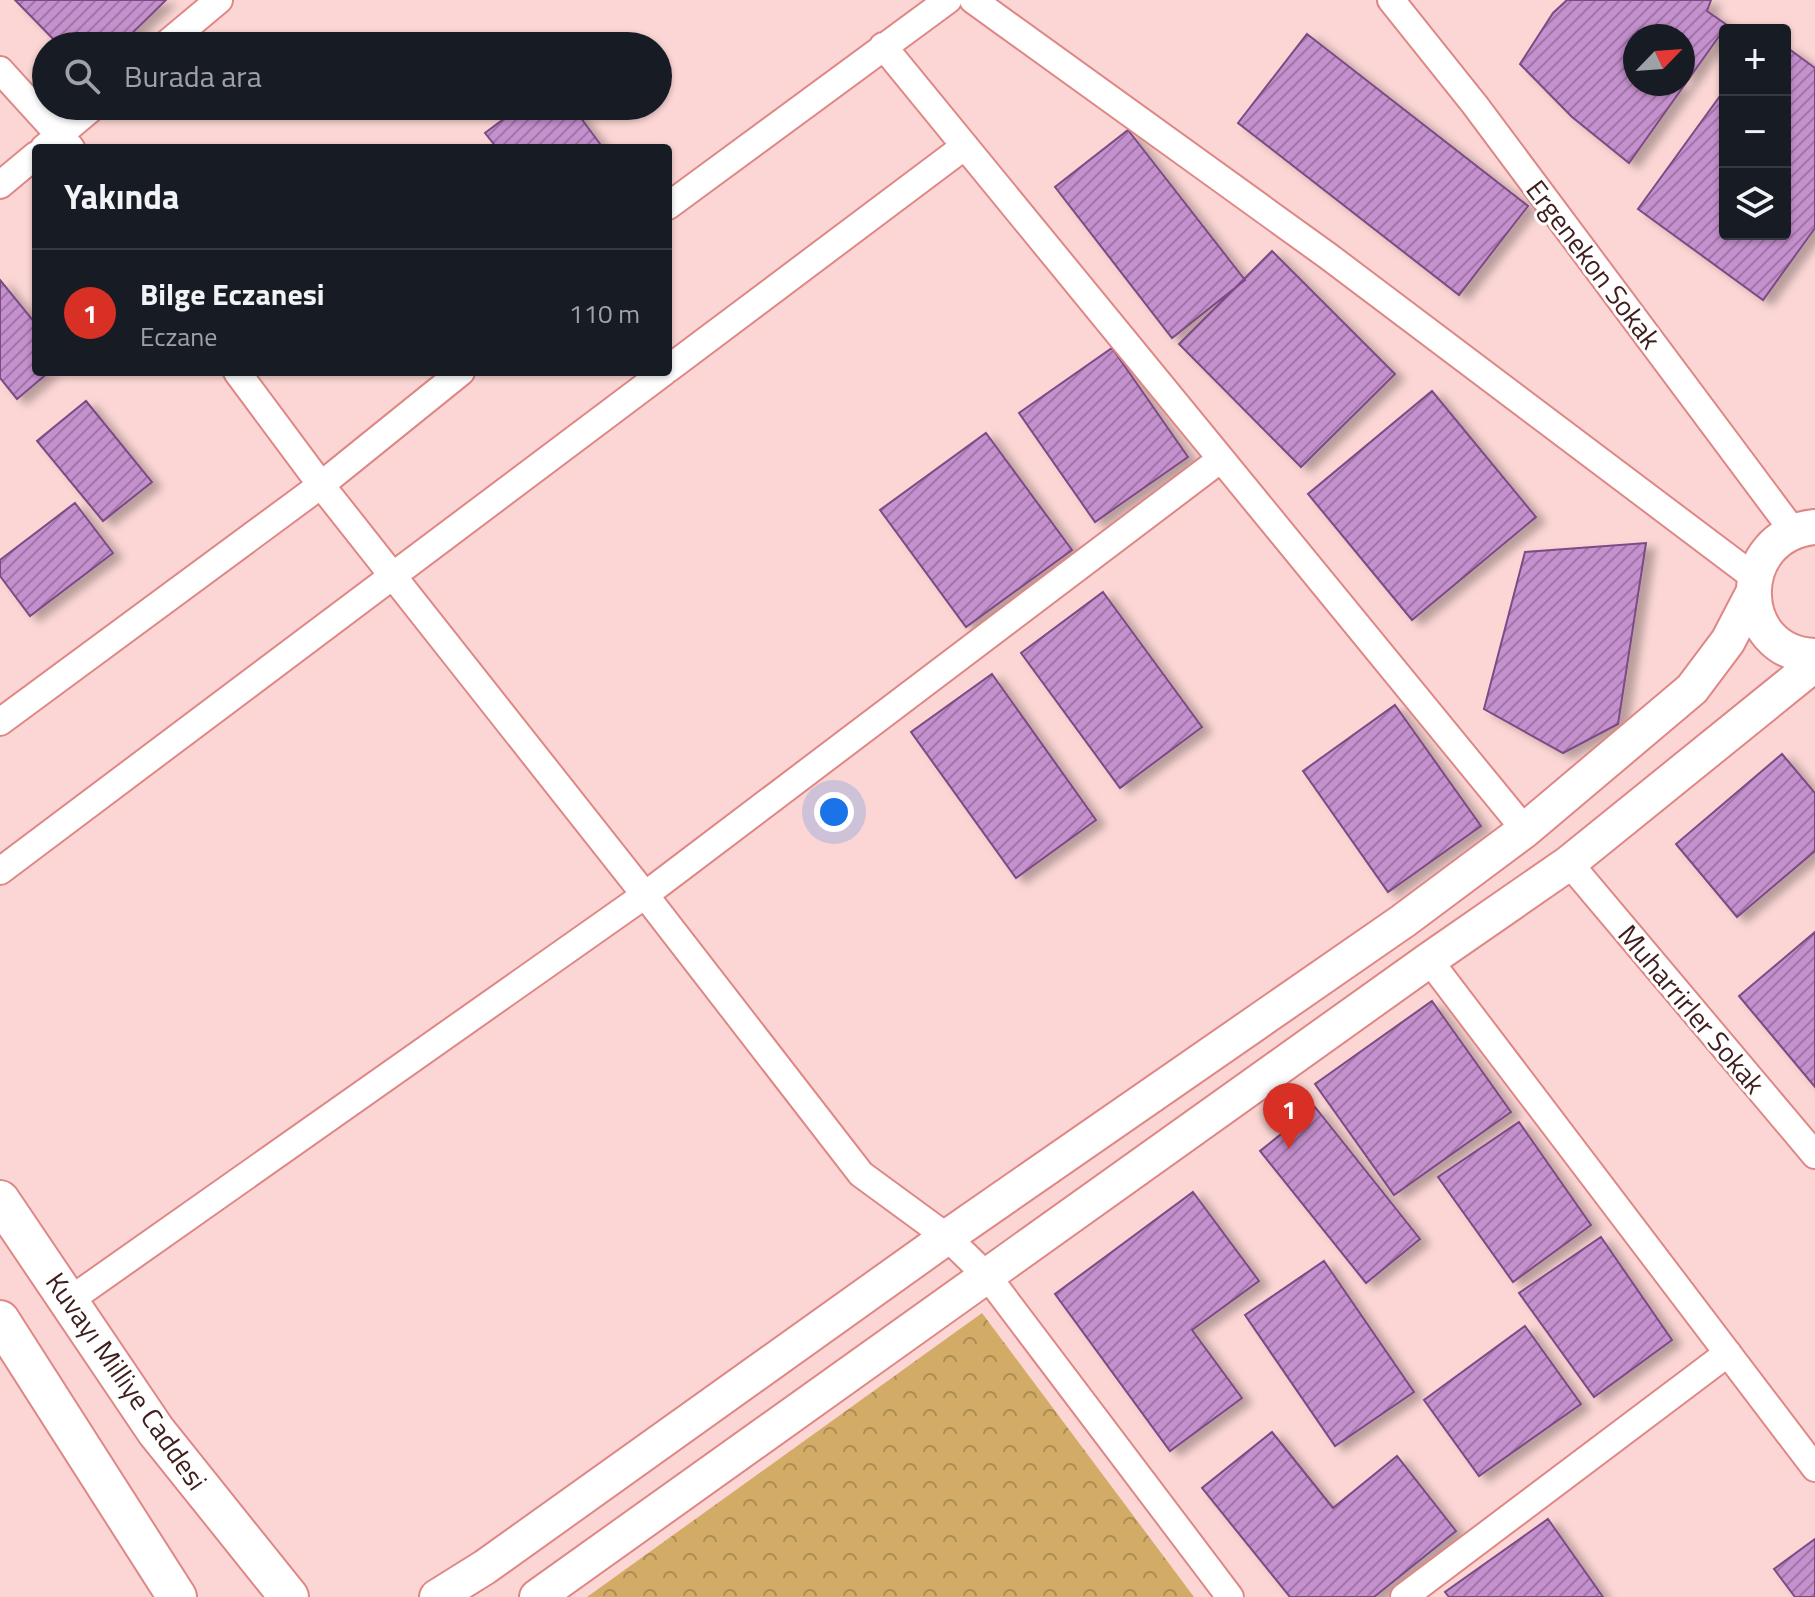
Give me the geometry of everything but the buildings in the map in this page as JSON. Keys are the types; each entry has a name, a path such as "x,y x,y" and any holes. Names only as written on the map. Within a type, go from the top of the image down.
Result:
{"main road":[{"name":"Kuvayı Milliye Caddesi","path":"0,1200 156,1431 289,1597"},
{"path":"5,1339 177,1597"}],"street":[{"path":"181,32 219,0"},
{"path":"672,203 948,0"},
{"path":"973,0 1328,256 1753,585 1759,619 1775,640 1790,650 1815,656"},
{"name":"Ergenekon Sokak","path":"1391,0 1806,521"},
{"path":"883,46 1525,830"},
{"path":"0,70 32,110"},
{"path":"40,120 58,143 80,120"},
{"path":"672,366 965,146"},
{"path":"0,185 32,158"},
{"path":"240,376 321,485 861,1174 947,1237 988,1277 1230,1597"},
{"path":"0,722 321,485 456,376"},
{"path":"0,871 658,376"},
{"path":"70,1300 645,895 1221,459"},
{"path":"437,1597 485,1567 947,1237 1403,921 1525,830 1692,689 1728,641 1762,558 1775,542 1806,521"},
{"path":"537,1597 1569,863 1815,664"},
{"name":"Muharrirler Sokak","path":"1569,863 1815,1155"},
{"path":"1429,960 1815,1468"},
{"path":"1404,1597 1728,1353"}],"green space":[{"path":"982,1313 1194,1597 587,1597"}],"place":[{"name":"Bilge Eczanesi","path":"1289,1149"}]}
